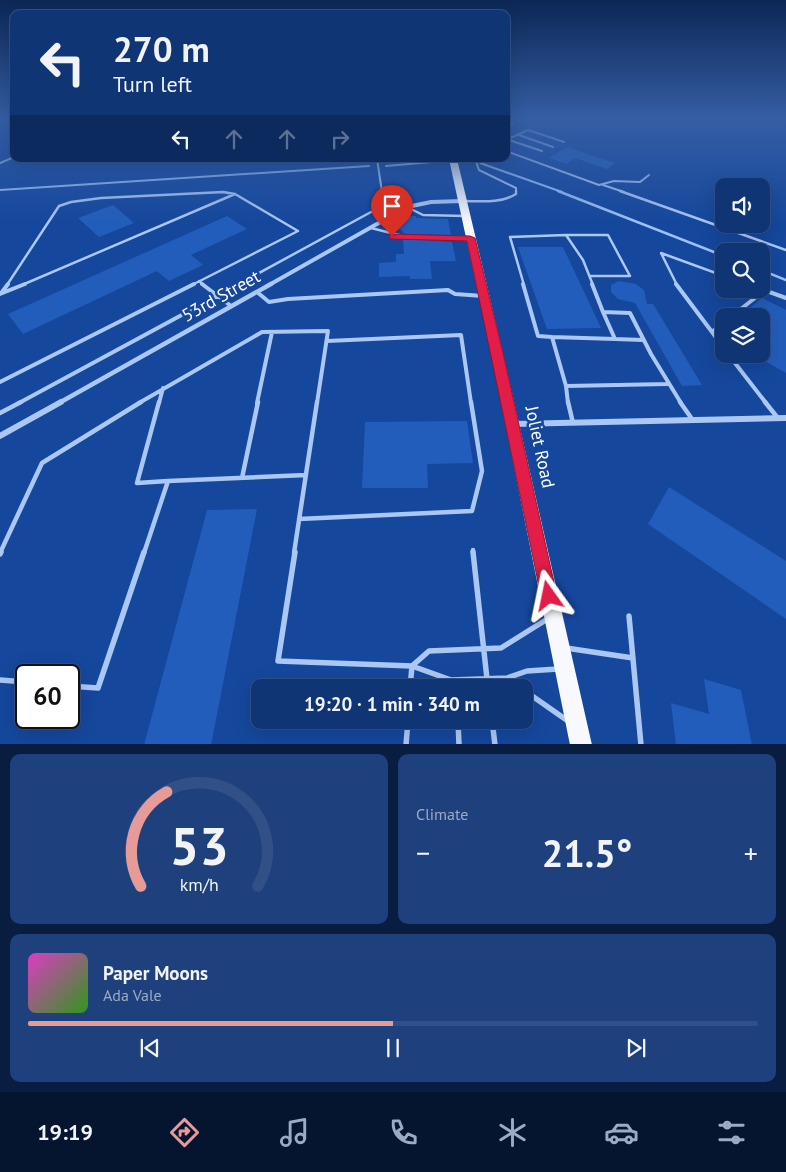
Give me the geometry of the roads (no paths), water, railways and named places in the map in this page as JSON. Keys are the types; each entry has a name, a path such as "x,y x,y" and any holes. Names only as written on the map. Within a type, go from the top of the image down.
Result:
{"main road":[{"name":"Joliet Road","path":"454,162 579,735"}],"street":[{"name":"53rd Street","path":"0,436 408,207 431,202 462,201"},
{"path":"512,424 786,418"}],"lane":[{"path":"514,154 786,250"},
{"path":"377,162 384,204 393,216"},
{"path":"462,201 502,200 512,198 516,194 516,188 479,170 476,162"},
{"path":"603,185 614,181 640,182 649,175"},
{"path":"0,382 298,230 235,194 223,192 101,198 72,202 59,206 1,293"},
{"path":"1,293 235,194"},
{"path":"408,207 423,216 465,216"},
{"path":"0,413 371,212"},
{"path":"370,228 385,234 401,237 470,238"},
{"path":"566,235 575,246 590,276 615,339"},
{"path":"590,276 630,276 608,235 510,237 538,336 643,340"},
{"path":"715,273 661,253 676,284 715,336"},
{"path":"199,281 231,306"},
{"path":"257,292 269,302 448,290 455,294 483,296"},
{"path":"770,292 786,298"},
{"path":"741,308 753,298"},
{"path":"603,312 630,313 668,384 694,421"},
{"path":"0,554 42,463 162,388 262,332 328,331 278,660 412,666 448,679"},
{"path":"242,478 272,332"},
{"path":"299,519 472,511 482,471 461,335 327,341"},
{"path":"552,337 566,386 573,423"},
{"path":"735,363 778,419"},
{"path":"566,386 668,384"},
{"path":"162,388 137,483 306,475"},
{"path":"80,687 98,688 168,481"},
{"path":"473,550 487,679 507,678 527,671 564,669"},
{"path":"411,679 412,666 430,651 501,648 553,615"},
{"path":"629,616 641,744"},
{"path":"560,647 633,658"},
{"path":"0,680 15,681"},
{"path":"533,698 579,735"},
{"path":"406,744 407,729"},
{"path":"458,729 459,744"},
{"path":"493,729 495,744"}],"waterway":[{"path":"386,166 432,162"},
{"path":"480,163 562,192"},
{"path":"0,190 369,166"},
{"path":"558,191 715,252"},
{"path":"770,274 786,280"}]}
